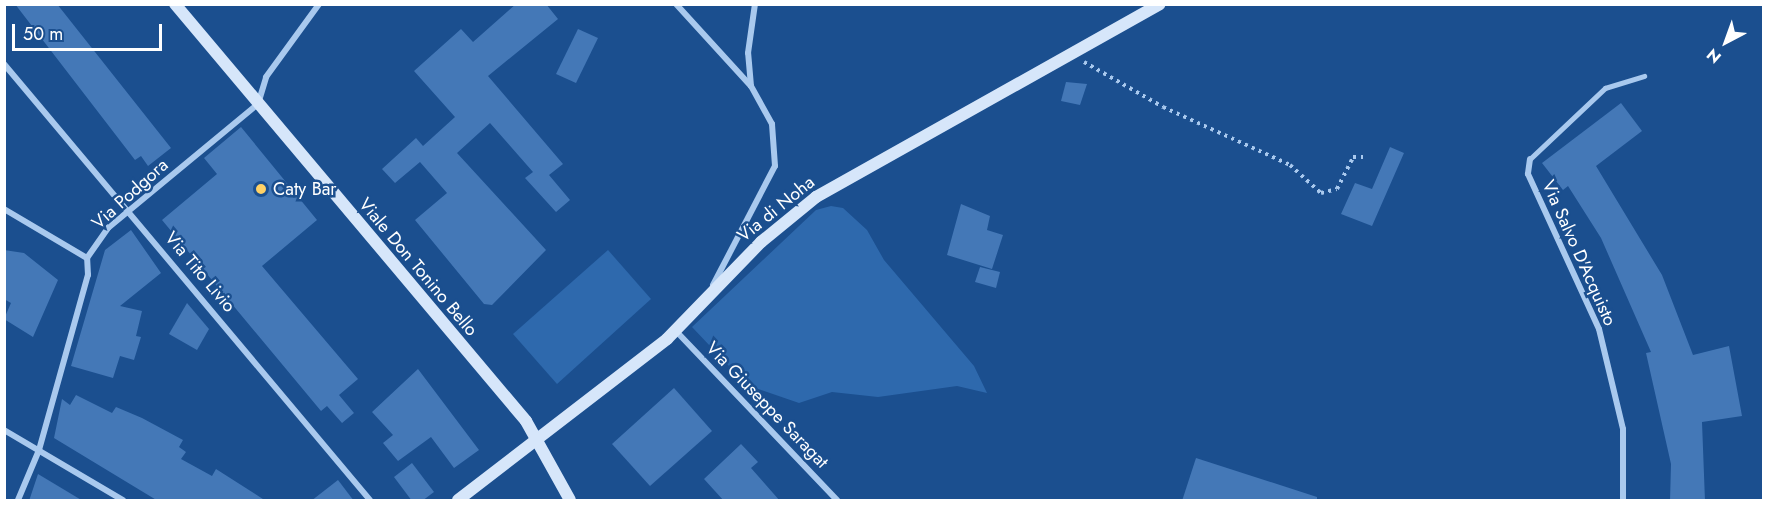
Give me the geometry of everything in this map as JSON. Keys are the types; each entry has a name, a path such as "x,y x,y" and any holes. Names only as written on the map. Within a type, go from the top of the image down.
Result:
{"street":[{"name":"Viale Don Tonino Bello","path":"175,4 540,442 570,501"},
{"path":"258,104 266,77 319,4"},
{"path":"676,4 751,86 772,124 775,166 708,294"},
{"path":"751,86 748,52 755,4"},
{"name":"Via di Noha","path":"458,501 540,442 675,330 708,294 816,197 1160,4"},
{"name":"Via Tito Livio","path":"4,64 129,210 370,501"},
{"name":"Via Podgora","path":"87,258 129,210 258,104"},
{"name":"Via Salvo D'Acquisto","path":"1530,159 1528,174 1599,329 1623,429 1623,500"},
{"path":"4,209 87,258 88,275 39,450 18,501"},
{"name":"Via Giuseppe Saragat","path":"675,330 837,501"},
{"path":"4,430 123,501"}],"lane":[{"path":"1530,159 1605,88 1644,76"}],"path":[{"path":"1071,53 1163,107 1290,165 1321,193 1337,189 1353,157 1362,156"}],"shaded area":[{"path":"831,206 843,208 867,230 884,260 974,366 987,393 957,386 878,397 832,392 799,403 747,385 692,327 816,210"},
{"path":"608,250 651,299 557,384 513,334"}],"building":[{"path":"15,4 57,4 171,148 148,166 141,156 135,160"},
{"path":"516,4 546,4 558,19 488,76 563,164 549,175 570,200 556,212 525,178 533,172 490,123 457,153 546,250 492,305 484,304 415,220 447,193 420,162 395,183 382,169 416,138 423,146 455,117 414,71 461,29 473,42"},
{"path":"578,29 598,38 576,83 556,74"},
{"path":"1066,82 1087,84 1080,105 1061,101"},
{"path":"1621,103 1642,131 1596,166 1662,275 1693,355 1729,346 1742,416 1702,422 1705,501 1670,501 1671,464 1646,353 1651,352 1601,238 1568,186 1563,190 1542,163"},
{"path":"241,127 317,220 262,266 358,379 339,395 354,413 342,423 327,406 321,411 162,220 217,174 204,158"},
{"path":"1390,147 1404,153 1372,226 1341,214 1355,183 1372,189"},
{"path":"961,204 990,216 987,230 1003,235 992,269 947,255"},
{"path":"131,230 161,273 120,306 142,311 136,336 141,337 134,360 120,356 113,378 71,366 105,250"},
{"path":"4,250 24,253 58,280 33,337 4,319 11,303 4,299"},
{"path":"980,267 1000,272 996,288 975,282"},
{"path":"187,303 209,329 197,350 169,334"},
{"path":"418,369 479,450 454,468 431,437 398,461 383,443 393,435 372,412"},
{"path":"674,388 712,431 650,486 612,444"},
{"path":"76,395 112,413 116,407 183,440 179,447 186,452 181,459 212,476 216,469 266,501 158,501 54,438 62,399 70,405"},
{"path":"741,444 758,462 751,468 780,501 724,501 704,479"},
{"path":"1196,458 1317,497 1317,501 1182,501"},
{"path":"412,463 434,492 422,501 412,501 394,477"},
{"path":"38,474 83,501 29,501"},
{"path":"338,480 354,501 311,501"}],"place":[{"name":"Caty Bar","path":"261,189"}]}
